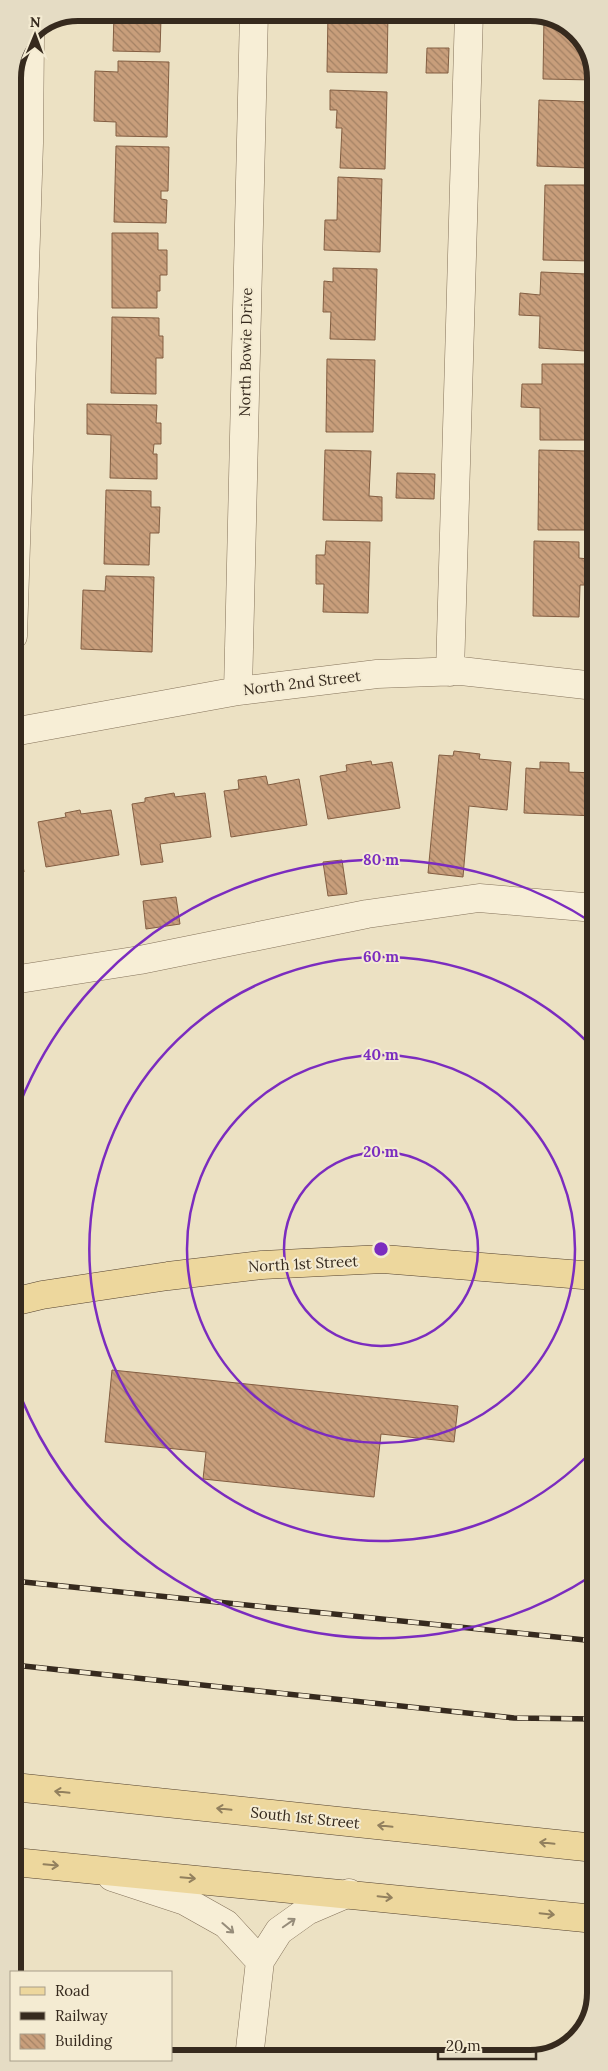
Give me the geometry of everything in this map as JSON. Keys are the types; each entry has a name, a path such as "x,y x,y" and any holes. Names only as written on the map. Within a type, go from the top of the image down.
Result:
{"main road":[{"name":"North 1st Street","path":"21,1300 42,1295 168,1276 272,1264 383,1259 587,1275"},
{"name":"South 1st Street","path":"21,1788 587,1847"},
{"path":"21,1863 587,1917"}],"street":[{"name":"North Bowie Drive","path":"238,691 254,21"},
{"path":"450,672 469,21"},
{"path":"21,404 29,171 30,48"},
{"name":"North 2nd Street","path":"21,731 238,691 377,674 462,671 587,685"},
{"path":"21,979 140,960 367,914 480,898 587,907"},
{"path":"88,1869 185,1901 226,1924 260,1961"},
{"path":"250,2050 260,1961 278,1930 307,1910 349,1894"}],"building":[{"path":"114,21 161,21 160,52 113,51"},
{"path":"328,21 388,21 387,73 327,72"},
{"path":"544,23 562,31 575,43 586,67 587,80 543,79"},
{"path":"427,48 449,48 448,73 426,73"},
{"path":"118,61 169,62 167,137 116,136 116,122 94,121 95,71 118,72"},
{"path":"330,90 387,92 385,169 340,168 342,128 336,128 337,110 330,110"},
{"path":"539,100 587,102 587,168 537,166"},
{"path":"116,146 169,147 168,191 161,191 161,199 167,200 166,223 114,222"},
{"path":"338,177 382,179 380,252 324,250 325,220 337,220"},
{"path":"545,185 587,185 587,261 543,260"},
{"path":"112,233 158,233 158,250 167,250 167,275 160,275 160,291 157,291 157,308 112,308"},
{"path":"333,268 377,269 375,340 330,339 331,312 323,312 324,281 333,282"},
{"path":"541,272 586,274 587,317 585,351 539,348 540,316 519,315 520,293 540,295"},
{"path":"112,317 159,318 159,336 163,336 163,358 156,358 156,394 111,393"},
{"path":"327,359 375,360 373,432 326,432"},
{"path":"542,364 587,364 586,440 540,440 540,408 521,407 522,384 542,384"},
{"path":"87,404 157,405 156,423 161,423 161,444 154,444 153,454 157,454 157,479 110,478 111,435 87,434"},
{"path":"325,450 371,451 369,496 382,497 382,521 323,520"},
{"path":"539,450 585,451 587,493 585,493 585,530 538,530"},
{"path":"397,473 435,474 434,499 396,498"},
{"path":"106,490 151,491 151,507 160,507 159,533 150,533 149,565 104,564"},
{"path":"326,541 370,542 368,613 323,612 324,584 316,584 316,555 325,555"},
{"path":"534,541 579,542 579,558 587,559 587,585 580,585 579,617 533,616"},
{"path":"106,576 154,577 152,652 81,649 83,590 105,591"},
{"path":"454,751 480,754 479,759 511,762 507,810 469,806 463,877 428,873 439,755 453,756"},
{"path":"371,761 372,765 392,762 400,808 328,819 320,776 347,771 346,765"},
{"path":"540,762 569,763 569,772 587,773 587,816 524,813 526,768 540,769"},
{"path":"266,776 268,785 299,779 307,825 231,837 224,791 239,789 238,780"},
{"path":"174,793 175,797 205,793 211,837 160,844 163,862 141,865 132,804 145,802 145,798"},
{"path":"80,810 81,814 111,810 119,855 46,867 38,822 66,817 65,813"},
{"path":"21,853 24,872 21,872"},
{"path":"342,860 347,894 328,896 323,862"},
{"path":"176,897 180,924 146,929 143,901"},
{"path":"112,1370 458,1406 454,1442 381,1434 374,1497 203,1479 206,1452 105,1442"}],"railway":[{"path":"21,1582 587,1640"},
{"path":"21,1666 514,1718 587,1719"}]}
